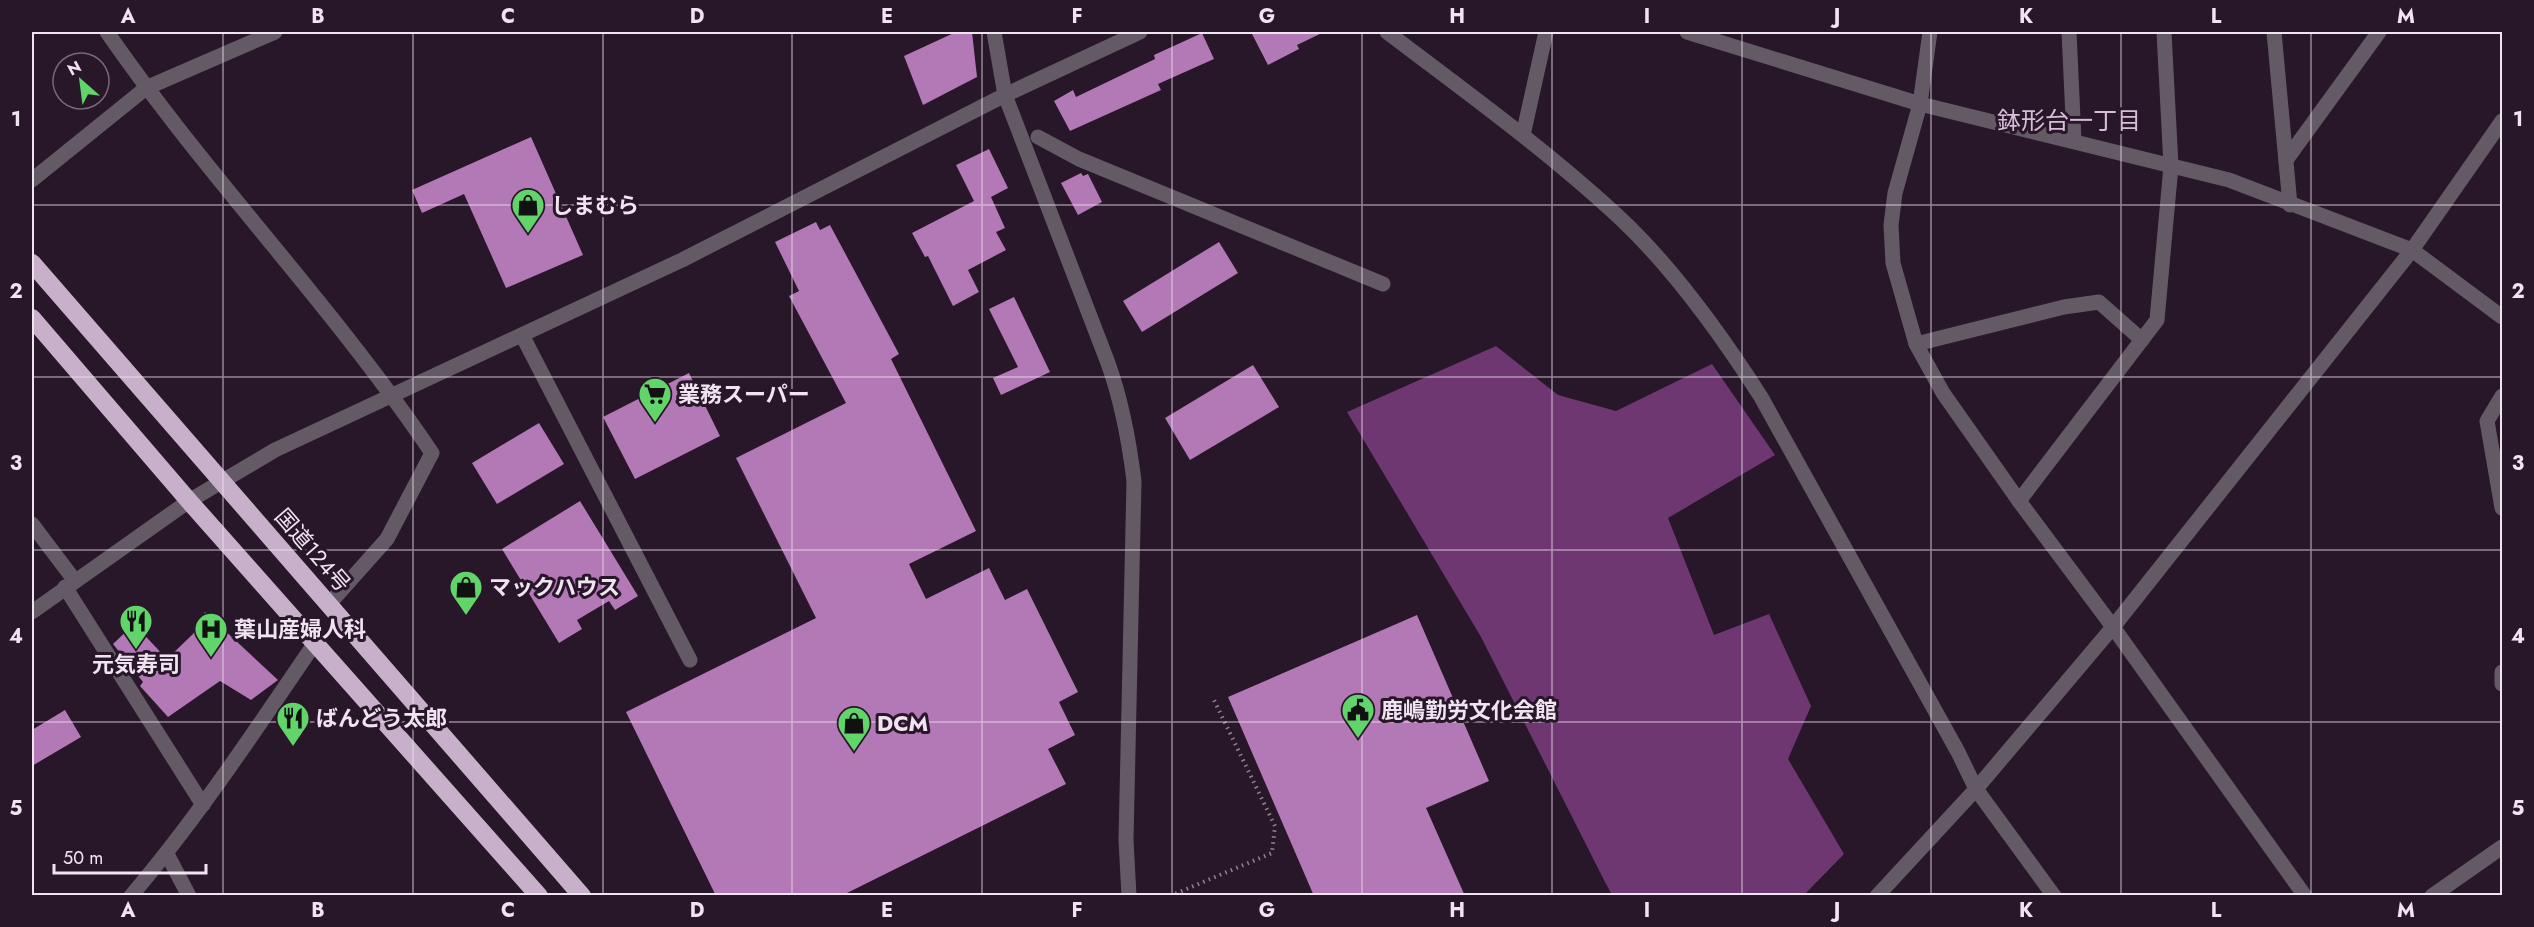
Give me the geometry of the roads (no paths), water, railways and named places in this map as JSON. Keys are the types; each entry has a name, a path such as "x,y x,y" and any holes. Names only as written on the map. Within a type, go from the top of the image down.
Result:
{"highway":[{"name":"国道124号","path":"32,263 582,896"},
{"path":"32,318 189,501 539,896"}],"street":[{"path":"107,32 146,88 393,395 432,453 387,539 329,604"},
{"path":"32,180 146,88 274,32"},
{"path":"994,32 1005,95 1108,363 1122,403 1129,438 1134,491 1126,840 1129,896"},
{"path":"32,612 189,501 311,432 682,260 1005,95 1140,32"},
{"path":"1387,32 1523,135 1622,220 1676,280 1733,354 1819,502 1976,789 2054,896"},
{"path":"1523,135 1546,32"},
{"path":"1687,32 1920,104 2074,140 2229,180 2412,250 2502,317"},
{"path":"1930,32 1920,104 1895,194 1891,225 1893,263 1916,344 1943,393 2019,501 2113,627 2305,896"},
{"path":"2069,32 2074,140"},
{"path":"2019,501 2157,320 2171,166 2163,32"},
{"path":"2274,32 2290,205"},
{"path":"2286,160 2379,32"},
{"path":"1877,896 1976,789 2113,627 2412,250 2502,121"},
{"path":"1038,137 1078,159 1383,284"},
{"path":"1916,344 2064,307 2099,302 2142,339"},
{"path":"522,335 690,660"},
{"path":"2502,396 2487,421 2502,508"},
{"path":"32,524 203,805"},
{"path":"131,896 167,854 203,805 315,643"},
{"path":"2502,672 2502,684"},
{"path":"2432,896 2502,847"},
{"path":"167,854 189,896"}],"place":[{"name":"しまむら","path":"528,234"},
{"name":"業務スーパー","path":"655,423"},
{"name":"マックハウス","path":"466,616"},
{"name":"元気寿司","path":"136,650"},
{"name":"葉山産婦人科","path":"211,658"},
{"name":"鹿嶋勤労文化会館","path":"1358,739"},
{"name":"ばんどう太郎","path":"293,747"},
{"name":"DCM","path":"854,752"}],"district":[{"name":"鉢形台一丁目","path":"2069,120"}]}
